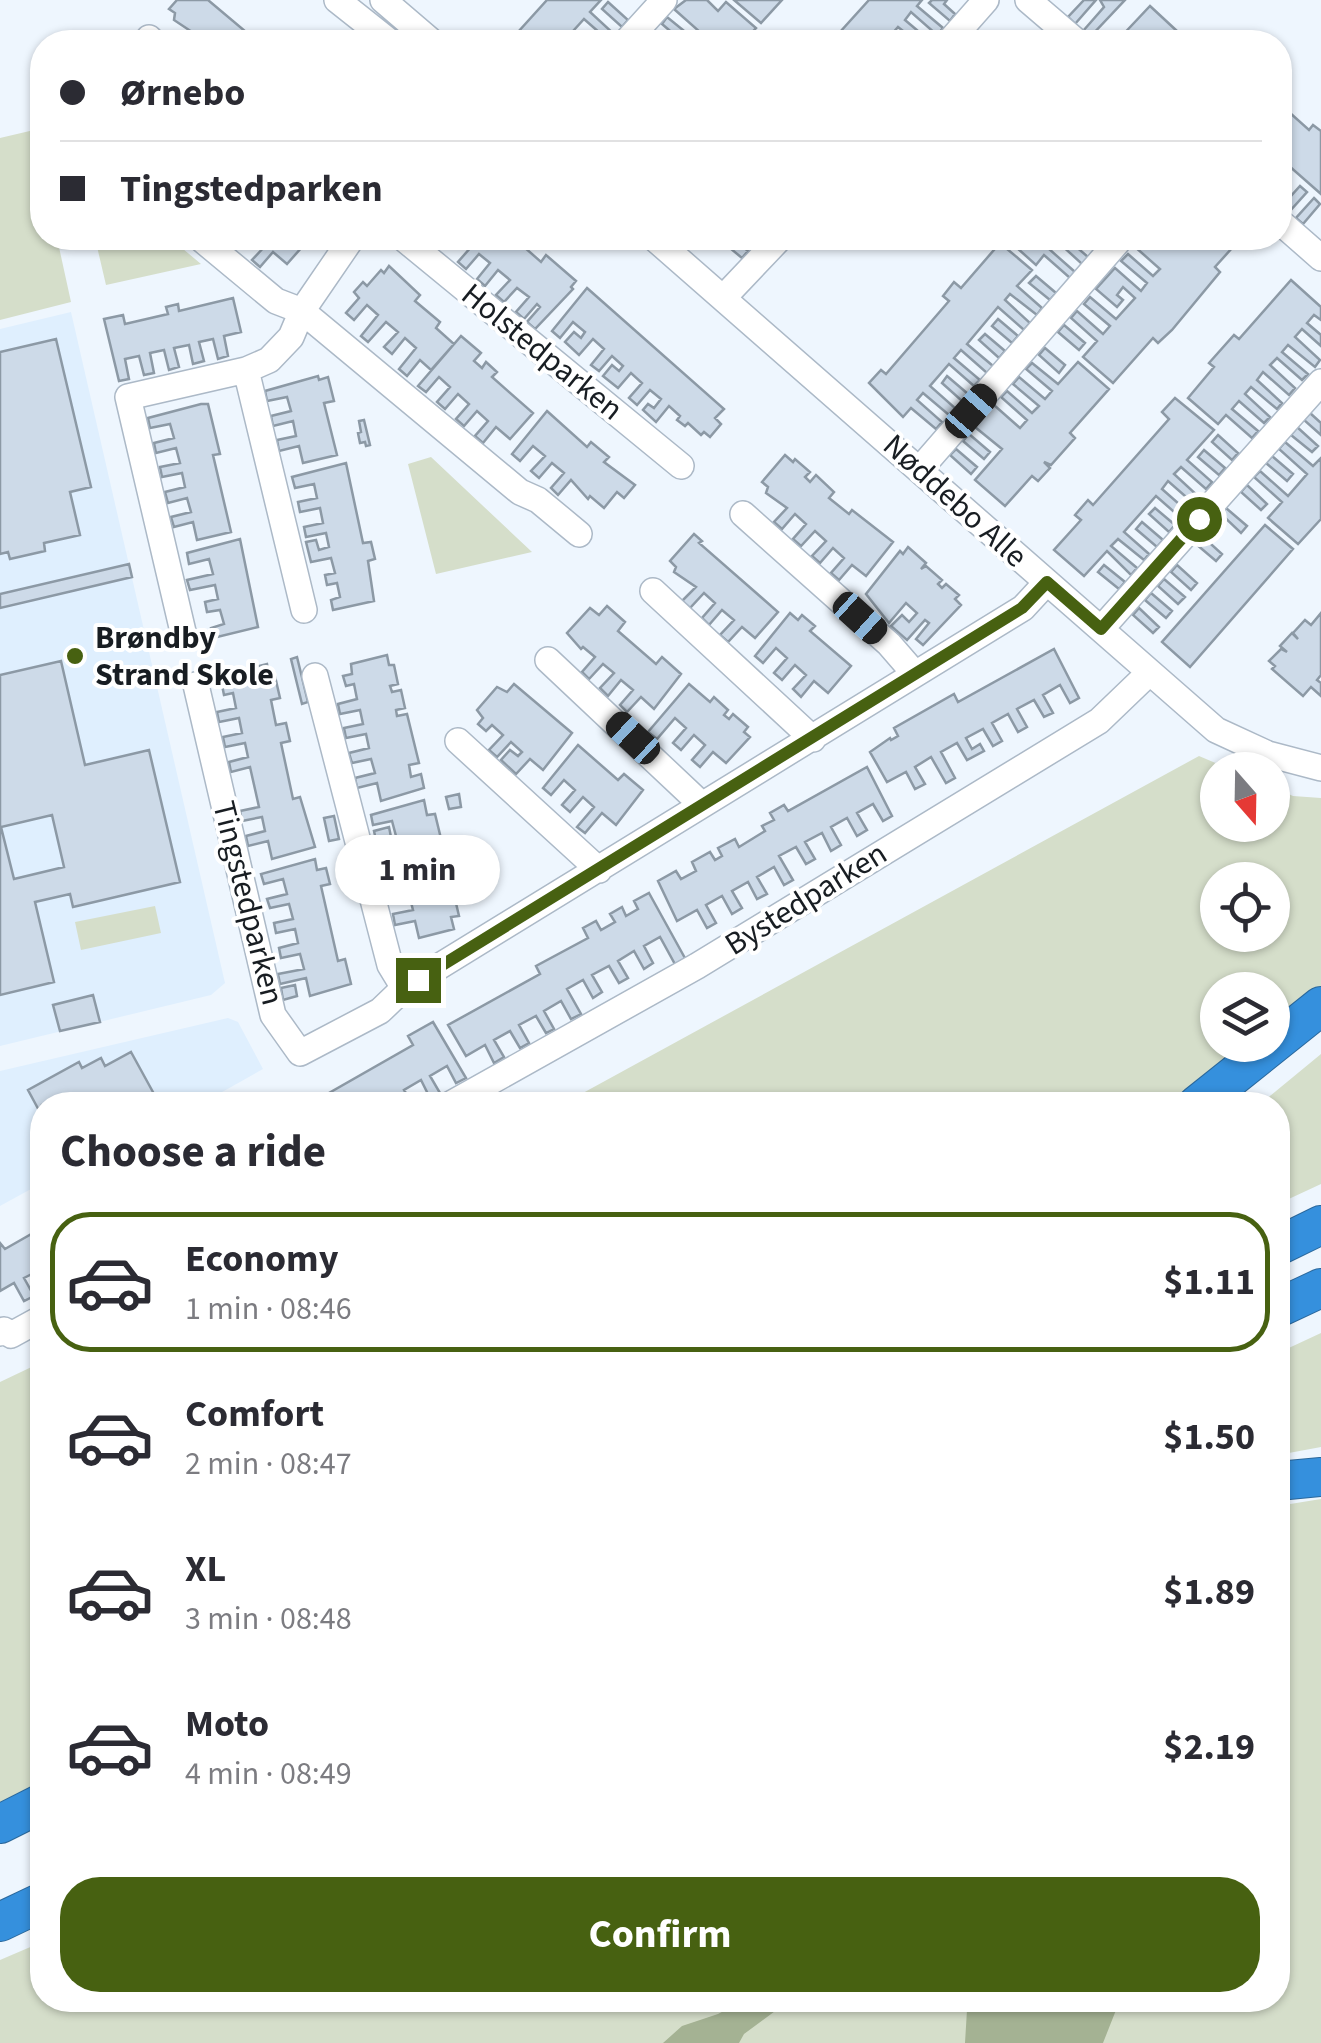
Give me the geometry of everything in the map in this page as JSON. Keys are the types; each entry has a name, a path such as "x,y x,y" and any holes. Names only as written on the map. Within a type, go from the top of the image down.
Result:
{"highway":[{"path":"1213,1092 1321,1006"},
{"path":"1290,1240 1321,1225"},
{"path":"1290,1302 1321,1288"},
{"path":"1290,1480 1321,1477"},
{"path":"0,1824 30,1808"},
{"path":"0,1846 30,1832"},
{"path":"0,1922 30,1908"},
{"path":"0,1934 30,1921"}],"street":[{"path":"337,0 375,30"},
{"path":"383,0 418,30"},
{"path":"637,30 664,0"},
{"path":"960,30 986,0"},
{"path":"1028,0 1062,30"},
{"path":"1292,233 1321,258"},
{"path":"214,250 276,301 302,311 520,492 538,500 578,534"},
{"path":"184,636 128,398 246,370 269,360 291,337 302,311 344,250"},
{"name":"Holstedparken","path":"419,250 682,466"},
{"name":"Nøddebo Alle","path":"668,250 1216,730 1268,754 1321,768"},
{"path":"724,297 769,250"},
{"path":"920,469 1111,250"},
{"path":"246,370 304,610"},
{"path":"1101,629 1321,382"},
{"path":"743,514 889,644 915,674"},
{"name":"Tingstedparken","path":"196,685 273,1015 300,1053 380,1011 404,988 702,804 814,740 1022,608 1047,582"},
{"path":"653,591 814,740"},
{"path":"548,660 702,804"},
{"name":"Bystedparken","path":"472,1092 698,966 1100,722 1149,674"},
{"path":"316,676 390,965 404,988"},
{"path":"458,741 599,870"},
{"path":"0,1333 4,1330 11,1335 30,1325"}],"shaded area":[{"path":"30,131 30,250 60,250 71,302 0,320 0,138"},
{"path":"98,250 184,250 201,264 106,285"},
{"name":"Brøndby Strand Skole","path":"71,312 225,983 211,995 0,1046 0,329"},
{"path":"431,457 532,552 436,574 408,464"},
{"path":"1199,756 1200,842 1290,842 1290,795 1321,798 1321,991 1290,1016 1290,972 1200,972 1200,1062 1231,1062 1193,1092 585,1092"},
{"path":"155,906 161,933 81,950 75,922"},
{"path":"228,1018 238,1022 263,1069 222,1092 30,1092 30,1190 0,1206 0,1071"},
{"path":"1321,1054 1321,1184 1290,1198 1290,1092 1275,1092"},
{"path":"1321,1333 1321,1447 1290,1453 1290,1347"},
{"path":"30,1368 30,1790 0,1805 0,1382"},
{"path":"1321,1499 1321,2043 0,2043 0,1960 30,1947 30,2012 1290,2012 1290,1504"},
{"path":"774,2012 744,2034 739,2043 663,2043 682,2026 718,2014"},
{"path":"967,2012 1115,2012 1103,2043 965,2043"}],"building":[{"path":"177,0 208,0 244,30 189,30 174,20 175,13 169,9"},
{"path":"547,0 601,0 590,12 610,30 596,30 584,19 574,30 520,30"},
{"path":"686,0 707,0 718,11 726,2 756,28 698,30 674,9"},
{"path":"734,0 782,0 761,23"},
{"path":"869,0 922,0 917,6 943,28 931,30 911,12 905,20 917,30 842,30"},
{"path":"947,0 944,4 955,14 950,21 929,3"},
{"path":"1084,0 1096,0 1075,24 1068,17"},
{"path":"1100,0 1125,0 1097,30 1084,30 1104,7"},
{"path":"608,2 628,20 622,27 602,9"},
{"path":"1150,6 1176,30 1127,30"},
{"path":"667,17 683,30 669,30 662,24"},
{"path":"1292,115 1309,130 1313,125 1321,131 1321,194 1292,169"},
{"path":"1300,186 1307,192 1292,209 1292,195"},
{"path":"1314,198 1320,204 1303,224 1296,218"},
{"path":"261,250 299,250 287,264 273,252 260,267 252,260"},
{"path":"468,250 528,250 541,262 546,255 576,281 535,329 527,322 540,307 537,304 524,319 516,312 529,297 517,288 504,302 496,295 510,280 498,270 485,286 477,279 490,263 479,254 466,269 458,262"},
{"path":"732,250 748,251 742,258"},
{"path":"994,250 1008,250 1032,270 1017,286 1042,308 1037,315 1010,294 1005,300 1030,323 1024,330 998,307 967,344 993,366 987,373 961,350 954,358 980,380 974,386 949,364 930,386 955,408 949,415 923,393 917,400 942,422 936,429 911,408 903,417 869,383 881,370 886,374 949,301 943,296 954,282 961,288"},
{"path":"1019,250 1050,250 1075,272 1070,278 1044,255 1036,265"},
{"path":"1067,250 1080,250 1088,257 1082,264"},
{"path":"1139,250 1230,250 1215,267 1220,272 1172,330 1158,343 1153,338 1113,383 1083,357 1097,341 1071,318 1077,311 1103,334 1110,326 1084,304 1090,297 1116,319 1135,298 1123,287 1117,295 1123,300 1117,307 1096,289 1115,268 1141,291 1147,283 1121,261 1128,254 1153,276 1160,269"},
{"path":"389,266 420,295 415,301 440,322 436,328 454,344 431,370 420,360 407,376 399,369 416,348 405,338 392,354 384,347 398,332 386,322 368,342 361,336 378,315 367,305 354,320 346,313 359,298 354,292 363,282 367,286"},
{"path":"1036,276 1056,293 1050,300 1029,283"},
{"path":"1291,280 1321,307 1321,320 1314,315 1307,323 1321,335 1321,346 1302,329 1295,337 1320,360 1315,367 1288,345 1282,352 1308,374 1302,380 1277,358 1270,365 1295,388 1289,395 1263,372 1257,380 1282,403 1277,409 1251,387 1245,394 1270,417 1264,423 1239,401 1232,409 1258,431 1252,438 1226,415 1218,424 1188,398 1214,367 1209,363 1234,335 1239,339"},
{"path":"587,288 724,409 715,418 721,424 710,437 677,420 680,416 669,406 656,422 643,410 648,404 654,408 661,399 650,390 637,405 629,398 642,383 631,373 618,388 603,376 612,365 619,371 623,366 612,356 599,371 591,365 604,349 593,339 579,355 565,342 574,332 581,338 585,332 573,322 560,338 552,331"},
{"path":"233,298 241,332 224,336 228,356 218,359 213,339 199,342 204,361 193,364 189,345 174,348 179,367 169,370 164,350 150,353 154,373 144,375 139,356 125,359 129,379 119,381 104,319 123,315 125,324 168,314 166,307 178,304 179,311"},
{"path":"998,319 1018,336 1012,343 992,326"},
{"path":"1064,325 1085,343 1079,350 1058,332"},
{"path":"985,334 1005,351 999,358 979,340"},
{"path":"461,336 481,353 474,361 482,368 486,362 497,372 492,377 533,413 510,439 496,427 483,443 475,436 488,421 477,411 464,426 456,419 469,404 458,394 445,409 437,402 450,387 439,377 426,392 418,386"},
{"path":"56,339 91,487 70,492 80,535 44,543 45,551 10,559 8,552 0,554 0,352"},
{"path":"1045,348 1065,365 1059,373 1039,355"},
{"path":"1078,362 1109,389 1070,433 1075,438 1051,465 1044,462 1050,468 1038,481 1032,476 1005,506 975,480 1002,449 975,427 994,405 1020,428 1027,420 1001,397 1007,391 1032,413 1039,406 1013,384 1019,377 1045,399 1052,391 1026,369 1032,363 1058,384"},
{"path":"318,376 319,380 328,377 334,401 324,403 337,455 303,463 299,446 279,451 277,440 296,436 293,421 273,426 271,416 291,411 287,397 267,401 265,391"},
{"path":"947,376 968,394 962,401 942,383"},
{"path":"1175,398 1214,430 1187,460 1212,482 1206,489 1181,467 1174,474 1199,497 1193,503 1168,481 1162,489 1187,511 1181,518 1156,496 1124,532 1149,554 1144,560 1118,539 1111,546 1137,568 1131,575 1107,551 1084,576 1054,550 1081,520 1075,515 1088,500 1093,505 1169,419 1162,412"},
{"path":"208,404 220,454 213,455 231,532 197,540 193,522 174,527 171,517 191,512 187,498 168,503 165,492 185,487 182,473 162,477 160,467 180,463 176,448 156,453 154,443 174,438 170,424 150,428 148,418"},
{"path":"547,411 587,447 591,442 609,457 604,462 635,485 624,498 617,492 604,508 590,496 588,499 571,480 558,495 551,488 564,473 552,463 539,478 531,471 545,456 533,446 520,461 512,454"},
{"path":"1310,413 1321,423 1321,435 1304,420"},
{"path":"364,420 370,445 366,446 365,442 360,443 358,433 359,421"},
{"path":"1297,427 1318,446 1312,452 1291,435"},
{"path":"969,434 990,452 984,459 963,441"},
{"path":"1218,435 1238,453 1232,460 1212,442"},
{"path":"1285,442 1313,466 1321,458 1321,519 1298,544 1268,518 1282,502 1254,477 1260,471 1288,496 1307,474 1279,449"},
{"path":"956,449 977,467 971,474 950,455"},
{"path":"1204,450 1225,468 1219,475 1198,457"},
{"path":"785,455 810,472 805,477 810,482 816,475 834,492 829,498 849,514 852,510 893,542 866,576 852,565 839,580 831,573 844,558 833,548 820,563 812,556 826,541 815,531 801,546 793,539 806,524 795,514 782,529 774,522 787,508 766,493 768,487 762,482"},
{"path":"1272,456 1293,474 1287,481 1266,463"},
{"path":"346,463 363,543 371,542 375,559 368,561 374,601 333,610 331,600 340,597 337,583 327,585 325,575 335,573 331,558 311,562 306,542 316,540 319,550 329,547 326,533 306,537 304,527 323,523 320,508 300,512 298,502 317,498 314,484 295,488 292,477"},
{"path":"1247,485 1267,504 1261,510 1241,492"},
{"path":"1155,508 1175,525 1169,532 1149,514"},
{"path":"1226,508 1247,526 1241,533 1221,514"},
{"path":"1142,522 1163,540 1157,547 1136,529"},
{"path":"1265,525 1293,549 1190,667 1162,642"},
{"path":"694,534 702,541 699,543 778,612 755,638 742,627 728,642 720,635 734,620 722,610 709,625 702,618 715,603 704,593 690,608 682,601 696,587 674,572 676,567 670,561"},
{"path":"1202,536 1222,554 1216,561 1196,544"},
{"path":"240,539 258,627 213,638 211,628 224,624 220,610 207,612 205,602 218,599 215,585 190,590 187,580 213,574 209,559 189,564 187,553"},
{"path":"908,547 926,563 921,569 926,566 942,580 938,584 942,588 946,584 959,595 955,599 961,605 923,645 916,639 929,623 925,620 907,640 891,626 902,615 909,622 917,613 906,603 889,623 866,594 900,551 903,554"},
{"path":"129,564 132,577 0,608 0,594"},
{"path":"1104,565 1125,582 1119,589 1098,572"},
{"path":"1177,565 1197,583 1191,590 1171,572"},
{"path":"1164,579 1185,597 1178,604 1158,586"},
{"path":"1151,593 1172,611 1166,618 1145,600"},
{"path":"607,606 625,622 618,631 656,664 662,657 681,674 654,709 641,697 627,712 620,705 633,690 621,680 608,696 600,688 614,673 603,664 589,679 582,672 595,657 581,649 567,633 590,608 599,615"},
{"path":"1139,608 1159,627 1153,633 1133,615"},
{"path":"790,613 798,620 802,615 815,626 810,631 851,666 828,693 814,681 801,697 793,689 806,675 795,665 782,680 774,673 787,658 776,648 763,663 755,656"},
{"path":"1321,613 1321,675 1317,680 1321,683 1321,696 1311,687 1303,696 1272,669 1275,666 1269,661 1281,649 1287,652 1280,646 1292,633 1298,639 1293,633 1305,620 1311,625"},
{"path":"1054,649 1079,698 1070,703 1060,685 1043,695 1053,713 1044,717 1034,700 1017,709 1027,727 1018,732 1008,714 992,723 1002,741 993,746 983,729 966,738 972,749 980,744 984,751 967,760 957,743 941,752 955,778 946,783 931,757 915,767 925,784 915,789 906,772 887,782 870,752 898,736 894,728 954,694 958,702"},
{"path":"387,655 398,684 390,686 392,692 401,690 405,708 396,710 397,716 407,714 419,763 409,765 411,777 421,774 424,788 381,801 377,783 357,788 355,778 375,773 371,759 352,763 349,753 369,748 366,734 346,738 344,728 363,724 360,710 340,714 338,704 357,699 354,684 346,686 343,676 352,674 351,664"},
{"path":"297,657 308,702 302,704 291,659"},
{"path":"61,661 85,765 149,750 180,882 73,907 70,894 35,902 54,982 0,995 0,675","holes":["52,815 64,867 14,879 1,827"]},
{"path":"267,664 269,674 274,672 280,698 271,700 276,725 286,723 290,741 281,743 293,799 300,797 315,847 272,859 268,841 248,846 246,836 265,831 262,817 242,821 240,811 259,807 250,767 231,772 229,762 248,757 245,743 225,747 223,737 242,733 239,718 219,722 217,712 236,708 233,693 224,695 222,685 231,683 231,673"},
{"path":"514,684 572,733 543,770 530,759 516,774 501,760 510,750 518,756 522,752 511,742 497,757 489,750 503,735 492,725 486,731 478,724 483,718 477,710 497,687 507,692"},
{"path":"689,684 710,702 714,697 728,710 724,715 729,719 733,714 748,727 744,732 750,737 726,763 713,752 700,767 692,760 705,745 694,735 681,750 673,743 686,728 675,718 657,739 648,732"},
{"path":"578,745 618,780 624,774 643,790 616,825 602,813 585,833 577,827 594,807 583,797 570,812 562,805 575,790 564,780 551,795 543,788"},
{"path":"867,767 892,816 883,821 873,804 857,813 867,830 857,836 847,818 831,827 841,845 831,851 822,833 805,842 815,859 806,864 796,847 779,856 793,880 784,885 774,867 757,877 767,894 757,899 748,882 732,891 742,908 732,914 722,896 706,905 716,923 707,928 697,910 677,921 658,881 676,871 681,879 696,871 692,862 710,852 715,860 722,856 718,848 735,839 739,847 765,831 762,826 774,820 770,813 784,805 788,811"},
{"path":"459,794 461,807 449,809 446,797"},
{"path":"424,800 427,815 435,814 444,851 436,853 447,901 455,899 459,916 451,917 454,929 419,938 415,921 395,925 393,914 413,910 409,895 390,900 388,890 407,885 404,871 384,875 382,865 401,860 398,845 378,850 374,831 389,827 391,837 396,836 392,821 373,825 371,815"},
{"path":"334,816 339,839 329,841 324,818"},
{"path":"315,859 317,870 326,868 330,884 321,886 338,961 345,959 351,984 310,996 306,978 280,984 278,974 304,969 300,954 281,958 279,948 298,943 295,929 276,933 274,923 293,919 289,904 270,908 267,899 287,894 283,879 264,884 261,874"},
{"path":"649,893 686,960 676,966 660,937 644,946 653,963 644,969 634,951 618,961 628,978 619,983 609,966 592,975 602,992 593,998 583,980 567,989 581,1014 571,1019 561,1001 544,1011 554,1029 546,1033 536,1016 519,1025 529,1043 520,1048 510,1031 494,1040 504,1057 494,1063 485,1045 466,1056 448,1025 540,974 536,966 588,938 583,928 596,921 601,930 615,922 610,914 622,907 626,916 638,909 634,901"},
{"path":"295,985 297,996 283,1000 281,988"},
{"path":"93,995 100,1022 60,1031 53,1005"},
{"path":"433,1022 466,1078 456,1083 447,1066 430,1076 439,1092 427,1092 421,1080 405,1092 331,1092 413,1045 408,1036"},
{"path":"131,1052 153,1092 30,1094 28,1090 79,1062 82,1068 101,1058 105,1066"},
{"path":"30,1235 30,1275 24,1278 30,1298 24,1301 14,1283 0,1291 0,1243 5,1249"}],"place":[{"name":"Brøndby Strand Skole","path":"75,656"}],"route":[{"path":"418,980 702,804 814,740 1022,608 1047,582 1101,629 1199,519"}]}
